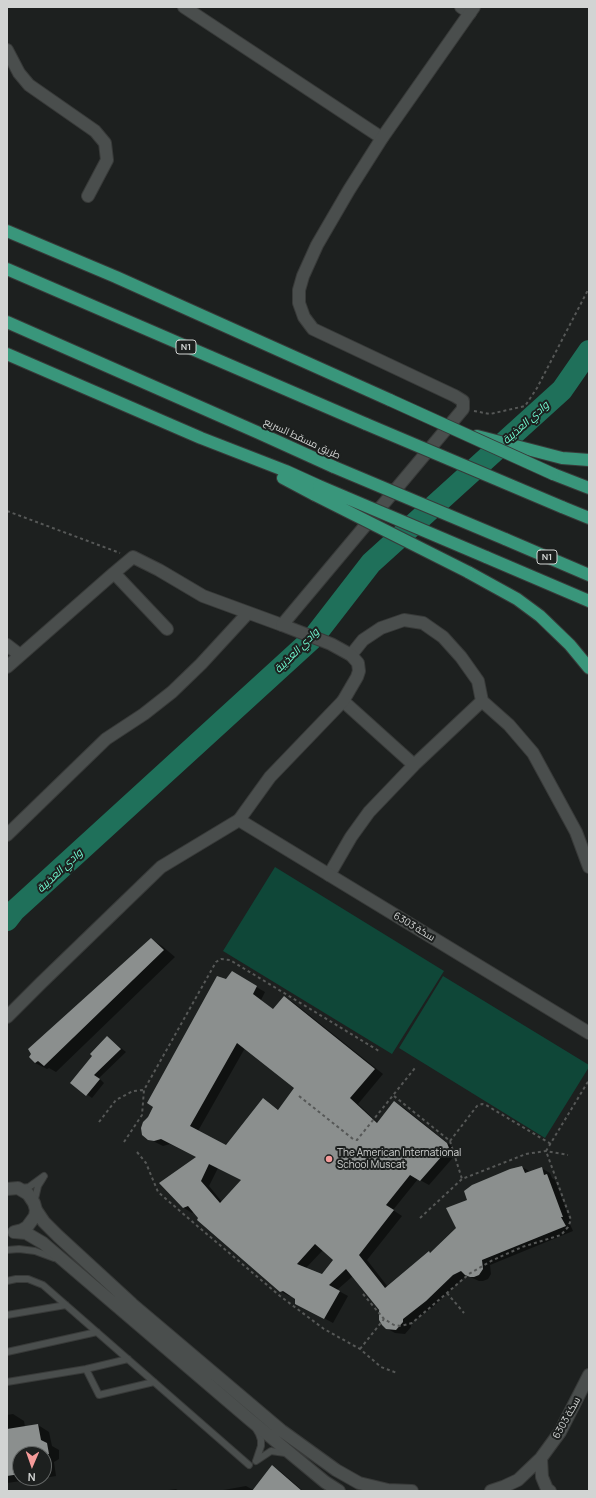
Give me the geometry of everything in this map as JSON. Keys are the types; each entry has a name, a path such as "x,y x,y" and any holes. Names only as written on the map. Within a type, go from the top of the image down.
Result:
{"highway":[{"path":"7,231 116,277 553,474 589,488"},
{"name":"N1","path":"7,269 366,424 589,518"},
{"name":"طريق مسقط السريع","path":"7,322 334,467 589,575"},
{"path":"7,354 201,438 317,491 486,557 589,601"},
{"path":"461,432 562,458 589,460"},
{"path":"317,491 517,598 540,616 570,645 589,668"}],"street":[{"path":"184,7 382,138"},
{"path":"282,625 463,409 463,401 455,396 313,329 304,317 299,303 299,290 303,276 318,245 349,190 468,9"},
{"path":"7,50 19,72 29,85 95,131 105,143 107,160 88,196"},
{"path":"7,668 133,557 159,570 203,596 331,644 351,655 358,663 359,671 343,701 270,777 239,820 161,866 7,1018"},
{"path":"114,573 167,629"},
{"path":"7,835 106,739 144,714 172,692 201,664 248,612"},
{"path":"351,655 363,640 381,628 404,620 423,623 443,637 461,657 478,682 482,701 509,725 533,753 576,832 589,868"},
{"path":"7,645 20,655"},
{"path":"343,701 414,765"},
{"path":"329,876 351,837 369,812 414,765 482,701"},
{"name":"سكة 6303","path":"239,820 589,1033"},
{"path":"13,1189 28,1194 44,1222 58,1236 132,1304 282,1431 336,1470 359,1483 388,1490 412,1491"},
{"path":"11,1231 27,1227 32,1222 35,1206"},
{"path":"11,1231 26,1233 34,1237 67,1263 248,1419 325,1482 339,1491"},
{"name":"سكة 6303","path":"491,1491 518,1480 541,1458 560,1432 589,1375"},
{"path":"541,1458 542,1477 550,1491"}],"lane":[{"path":"13,1189 29,1187 44,1176 38,1186 35,1206"},
{"path":"7,1250 35,1250 67,1263"},
{"path":"7,1281 28,1279 43,1285 249,1465"},
{"path":"7,1315 66,1305"},
{"path":"7,1352 97,1332"},
{"path":"7,1382 86,1369 128,1359"},
{"path":"86,1369 99,1394 154,1382"},
{"path":"248,1419 259,1434 261,1440 261,1446 256,1461 271,1451 281,1451 292,1455"}],"path":[{"path":"463,409 490,414 525,406 537,388 589,288"},
{"path":"7,511 133,557"},
{"path":"124,1142 142,1115 144,1090 216,962 220,959 230,960 379,1051"},
{"path":"299,1096 353,1139 357,1140 416,1068"},
{"path":"546,1151 589,1080"},
{"path":"99,1122 116,1100 133,1092 144,1090"},
{"path":"394,1096 450,1141 462,1179"},
{"path":"450,1141 477,1106 482,1104 551,1144"},
{"path":"363,1294 384,1318 394,1325 401,1326 412,1323 469,1274 491,1261 522,1247 562,1235 568,1227 570,1220 569,1212 546,1151"},
{"path":"420,1218 462,1179 526,1154 546,1151 568,1155"},
{"path":"137,1152 146,1163 158,1192 280,1296 324,1329 360,1349 381,1367 397,1373"},
{"path":"447,1293 464,1313"},
{"path":"360,1349 384,1318"}],"green space":[{"path":"275,867 444,971 392,1054 223,951"},
{"path":"443,976 589,1065 545,1138 399,1048"}],"building":[{"path":"151,938 164,950 44,1066 38,1061 35,1063 29,1057 31,1054 28,1049"},
{"path":"232,971 257,986 253,994 273,1009 284,996 375,1069 350,1098 377,1123 394,1101 447,1143 449,1148 420,1181 410,1175 386,1205 394,1210 359,1255 385,1288 429,1251 430,1253 456,1228 446,1208 467,1200 464,1191 472,1185 510,1169 522,1166 525,1173 542,1167 544,1175 547,1174 563,1217 561,1217 566,1226 482,1260 483,1269 479,1275 470,1277 461,1271 453,1275 426,1301 403,1319 403,1322 396,1330 386,1329 382,1325 379,1320 379,1310 380,1311 346,1269 329,1285 340,1291 324,1319 295,1304 295,1299 283,1291 280,1292 197,1220 198,1218 188,1206 183,1208 159,1183 196,1157 161,1139 154,1141 148,1140 142,1135 141,1128 143,1122 148,1117 153,1107 147,1103 217,976 226,979","holes":["237,1043 294,1088 278,1110 263,1098 226,1145 190,1126","209,1164 241,1180 220,1203 201,1181","315,1244 333,1260 322,1274 297,1264"]},
{"path":"107,1036 121,1049 94,1075 100,1079 86,1096 70,1083 92,1056 90,1054"},
{"path":"38,1424 41,1440 47,1443 48,1446 12,1446 12,1475 7,1476 7,1429"},
{"path":"272,1465 302,1491 252,1491"}],"waterway":[{"name":"وادي العذيبة","path":"7,920 14,911 313,638 371,563 562,390 589,351"}],"place":[{"name":"The American International School Muscat","path":"329,1159"}]}
